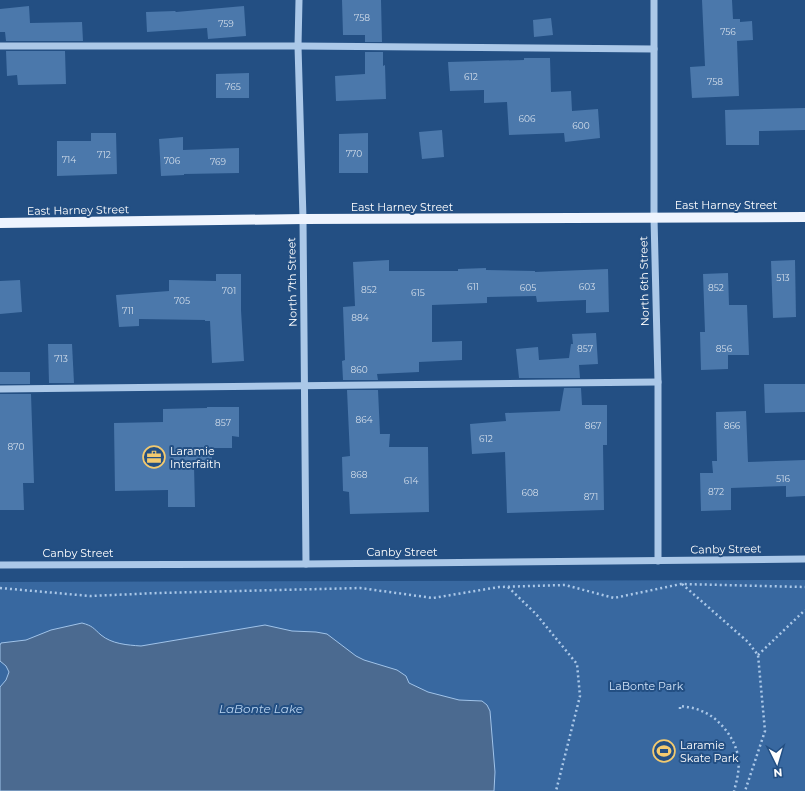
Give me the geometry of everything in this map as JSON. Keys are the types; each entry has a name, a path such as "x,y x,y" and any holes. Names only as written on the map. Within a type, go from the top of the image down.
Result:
{"main road":[{"name":"East Harney Street","path":"0,223 303,219 805,217"}],"street":[{"name":"North 7th Street","path":"299,0 298,46 303,219 306,564"},
{"name":"North 6th Street","path":"654,0 654,218 658,382 658,561"},
{"path":"0,46 298,46 654,49"},
{"path":"0,388 658,382"},
{"name":"Canby Street","path":"0,565 306,564 805,559"}],"path":[{"path":"682,584 748,642 758,654 765,731 745,791"},
{"path":"0,588 90,596 360,588 433,598 508,586 565,585 614,598 682,584 805,587"},
{"path":"508,586 536,614 577,664 580,696 556,791"},
{"path":"758,654 805,610"},
{"path":"680,709 680,706 690,707 705,712 719,722 732,740 738,756 737,779 734,791"}],"green space":[{"name":"LaBonte Park","path":"805,580 805,791 0,791 0,582"}],"water":[{"name":"LaBonte Lake","path":"82,623 91,626 105,638 115,642 141,646 265,625 292,631 327,634 356,656 364,660 397,670 406,676 409,683 428,692 459,700 482,701 487,705 490,711 495,772 494,791 0,791 0,687 6,680 9,672 6,666 0,661 0,645 1,643 26,640 51,630"}],"building":[{"path":"342,0 381,0 382,42 365,42 365,35 343,35"},
{"path":"702,0 732,0 733,19 740,19 740,22 752,21 753,40 737,41 739,96 692,98 690,67 705,66"},
{"path":"29,6 30,23 82,22 83,41 6,41 5,32 0,32 0,9"},
{"path":"244,6 246,36 208,39 207,28 147,32 146,12 176,12"},
{"path":"551,18 553,35 534,37 533,20"},
{"path":"6,51 65,51 66,84 18,85 17,75 7,76"},
{"path":"365,52 383,52 386,99 336,101 335,76 365,74"},
{"path":"524,58 550,58 551,92 571,91 572,111 598,109 600,138 565,142 564,133 509,135 507,102 484,103 484,90 450,91 448,62 524,60"},
{"path":"249,73 249,98 216,98 216,74"},
{"path":"805,108 805,130 759,131 759,145 726,145 725,110"},
{"path":"442,130 444,157 422,159 419,132"},
{"path":"91,133 116,133 117,174 57,176 57,141 91,141"},
{"path":"368,133 368,173 339,173 339,134"},
{"path":"183,137 183,150 239,148 239,173 161,176 159,139"},
{"path":"389,260 389,271 458,271 458,269 486,268 486,270 535,272 608,269 609,312 586,313 586,300 537,302 536,296 487,297 487,303 432,305 432,342 462,341 462,360 419,362 419,372 377,374 378,380 343,380 342,361 345,360 343,307 355,306 353,262"},
{"path":"795,260 796,317 773,318 771,261"},
{"path":"728,273 729,305 747,305 749,355 728,355 728,369 701,370 700,332 705,332 703,274"},
{"path":"216,274 241,274 241,310 244,361 212,363 210,321 139,319 139,326 119,327 116,295 169,291 169,280 216,281"},
{"path":"20,280 22,312 0,314 0,281"},
{"path":"596,333 598,364 579,365 580,378 519,378 516,349 538,347 539,360 569,358 571,344 573,344 572,334"},
{"path":"48,344 72,344 74,383 49,383"},
{"path":"0,372 30,372 30,384 0,384"},
{"path":"764,384 805,384 805,412 765,413"},
{"path":"564,388 581,388 582,405 607,405 607,445 603,445 604,510 507,513 505,452 472,454 470,424 506,421 505,413 560,411"},
{"path":"347,390 378,390 380,434 390,434 389,447 428,447 429,512 350,514 349,492 343,491 342,457 350,456"},
{"path":"0,394 31,394 34,483 23,483 24,510 0,510"},
{"name":"Laramie Interfaith","path":"239,407 239,437 232,436 232,448 212,448 212,467 194,466 195,507 168,507 168,490 115,491 114,423 163,422 163,409"},
{"path":"746,411 748,462 805,460 805,496 786,497 786,486 731,488 731,510 701,511 700,473 713,473 712,461 717,461 716,412"}],"place":[{"name":"Laramie Interfaith","path":"154,457"},
{"name":"Laramie Skate Park","path":"664,751"}]}
